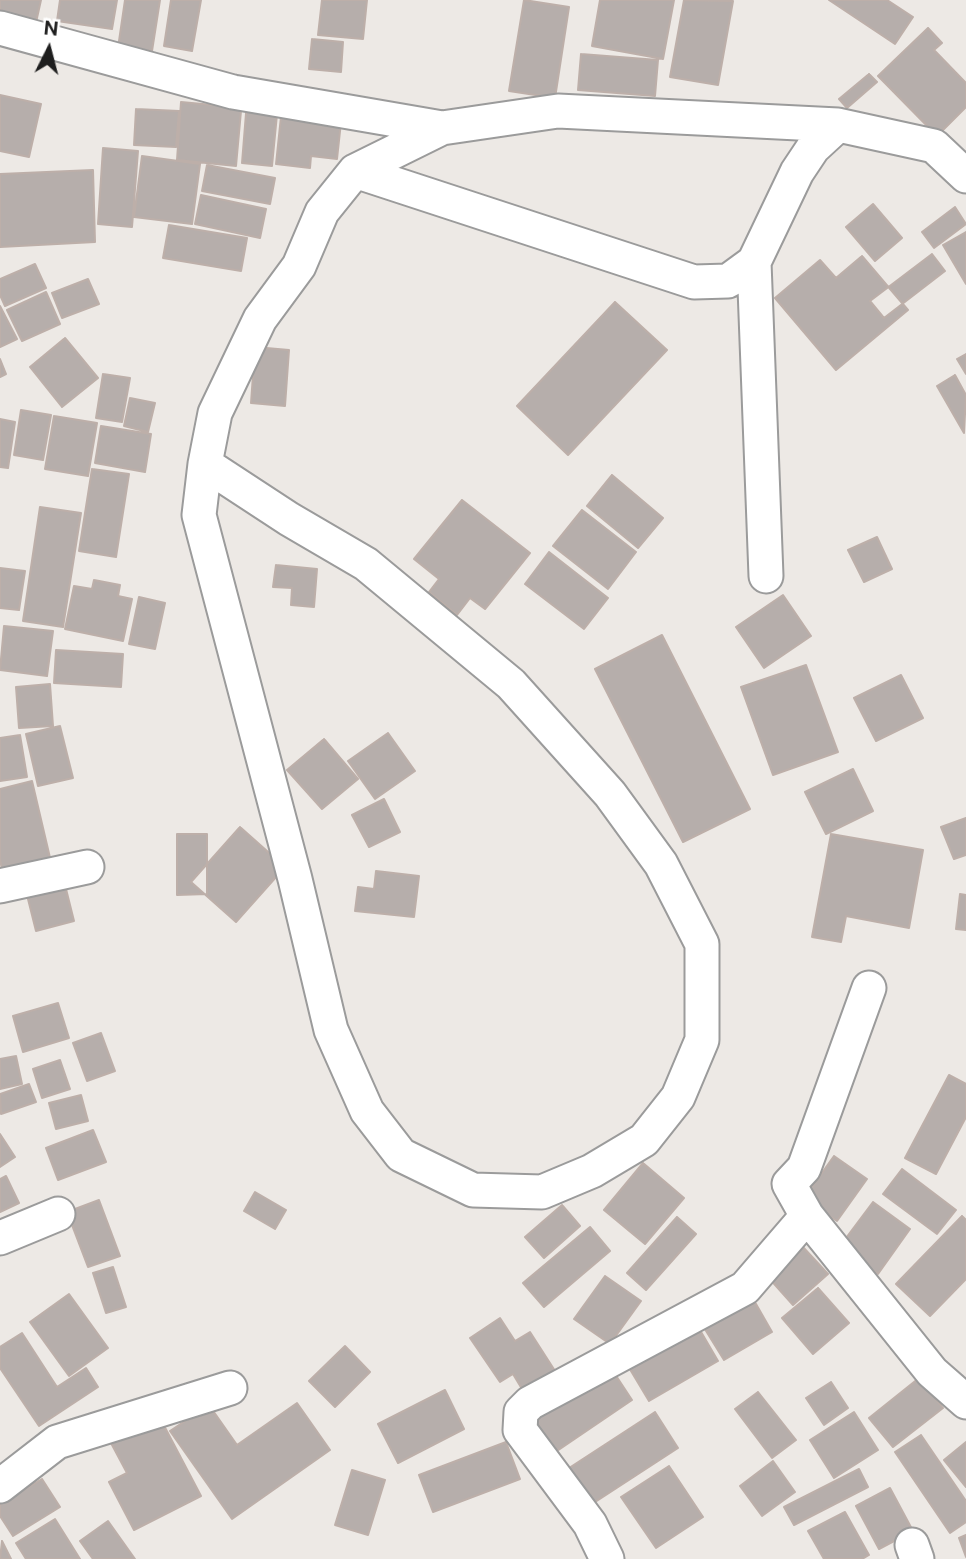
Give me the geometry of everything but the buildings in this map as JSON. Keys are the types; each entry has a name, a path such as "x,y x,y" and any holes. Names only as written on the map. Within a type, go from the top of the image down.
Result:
{"street":[{"path":"0,28 233,92 442,128"},
{"path":"205,464 289,519 366,564 511,684 610,794 661,864 702,944 702,1040 678,1097 644,1140 592,1171 541,1192 473,1189 401,1155 367,1111 331,1030 295,879 200,515 205,464 215,413 235,366 260,319 299,266 322,212 355,171 442,128 558,111 838,125 934,146 966,176"},
{"path":"766,576 754,262 797,172 813,148 838,125"},
{"path":"355,171 694,282 728,281 754,262"},
{"path":"0,886 87,867"},
{"path":"869,988 804,1168 789,1184 807,1216 932,1371 966,1402"},
{"path":"0,1238 58,1214"},
{"path":"607,1559 590,1524 520,1430 521,1412 530,1404 745,1288 807,1216"},
{"path":"0,1486 57,1442 230,1388"}]}
